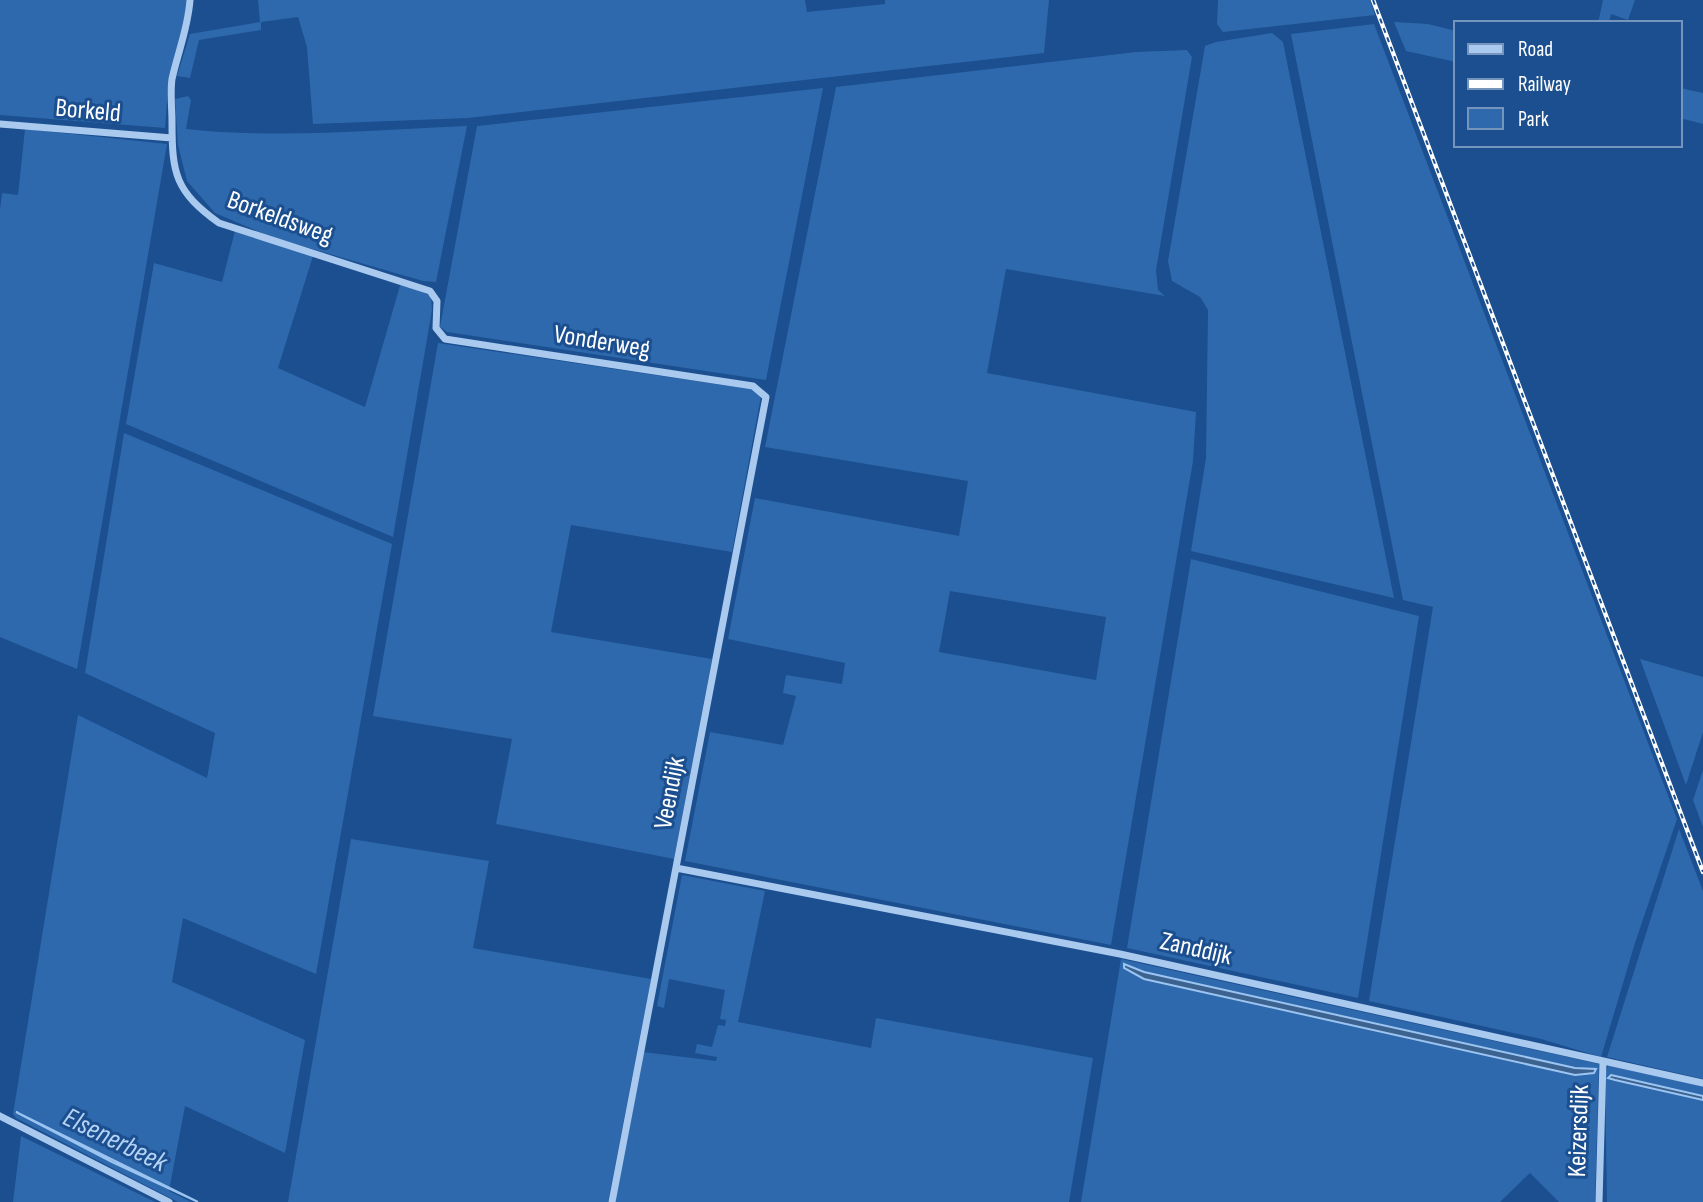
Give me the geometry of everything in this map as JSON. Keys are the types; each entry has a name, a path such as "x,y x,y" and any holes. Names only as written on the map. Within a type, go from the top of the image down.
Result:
{"street":[{"name":"Borkeldsweg","path":"191,0 187,27 172,82 171,159 178,178 196,203 219,223 422,287 434,295 437,332"},
{"name":"Borkeld","path":"0,124 172,138"},
{"name":"Vonderweg","path":"437,332 450,340 753,386 763,392"},
{"name":"Veendijk","path":"612,1202 766,404 763,392"},
{"name":"Zanddijk","path":"677,868 1121,954 1703,1083"},
{"name":"Keizersdijk","path":"1599,1202 1603,1061"},
{"path":"0,1116 169,1202"}],"green space":[{"path":"0,0 188,0 168,88 165,128 0,115"},
{"path":"258,0 805,0 807,12 885,4 885,0 1049,0 1044,53 468,118 313,124 307,47 298,17 261,22 261,30 199,40 190,78 177,76 190,34 260,22"},
{"path":"1218,0 1370,0 1375,15 1223,32 1217,24"},
{"path":"1603,0 1635,0 1628,20 1611,14 1609,21 1598,21"},
{"path":"1394,22 1428,24 1454,30 1454,62 1406,51"},
{"path":"1374,24 1677,819 1635,943 1601,1057 1541,1039 1369,1001 1433,607 1403,600 1291,34"},
{"path":"1272,33 1283,42 1394,598 1191,551 1206,458 1208,310 1200,297 1172,281 1168,261 1205,46"},
{"path":"1187,50 1192,57 1156,270 1158,290 1165,296 1006,269 987,373 1196,412 1193,461 1111,945 685,861 710,732 783,745 796,696 783,693 786,675 842,684 845,663 728,639 755,498 959,536 968,481 765,447 836,87 1136,52","holes":["950,591 1106,617 1096,680 939,652"]},
{"path":"823,88 766,380 447,332 440,327 477,126"},
{"path":"1682,88 1703,93 1703,124 1682,119"},
{"path":"188,96 191,100 186,129 291,134 467,126 436,282 423,281 271,237 215,213 187,181 178,145 175,99"},
{"path":"25,129 167,144 77,669 0,637 0,210 2,193 18,195"},
{"path":"235,231 313,256 278,368 365,407 401,282 431,296 432,310 393,537 126,424 154,263 222,282"},
{"path":"438,343 756,390 761,396 732,552 571,525 551,632 712,659 674,859 496,824 512,739 373,716"},
{"path":"124,433 392,544 316,974 183,918 172,982 305,1040 285,1153 185,1106 169,1191 191,1202 178,1202 16,1118 13,1114 78,715 207,778 215,733 85,673"},
{"path":"1191,559 1419,616 1358,998 1127,948"},
{"path":"1640,659 1703,677 1703,732 1686,785"},
{"path":"1703,770 1703,827 1693,800"},
{"path":"1679,829 1703,891 1703,1079 1607,1057"},
{"path":"351,839 489,861 473,948 651,979 608,1202 288,1202"},
{"path":"682,875 765,891 738,1022 871,1048 876,1018 1093,1058 1069,1202 615,1202 643,1052 716,1061 717,1057 695,1053 697,1044 712,1047 718,1025 725,1026 726,1020 720,1019 725,990 669,979 664,1008 657,1006"},
{"path":"1121,959 1599,1064 1595,1202 1559,1202 1530,1173 1500,1202 1081,1202","holes":["1127,965 1144,972 1575,1068 1593,1068 1594,1073 1575,1075 1144,979 1124,968"]},
{"path":"1608,1065 1703,1086 1703,1096 1611,1075 1609,1078 1703,1100 1703,1202 1607,1202 1605,1076"},
{"path":"21,1136 155,1202 13,1202"}],"shaded area":[{"path":"1124,964 1144,972 1575,1068 1596,1069 1594,1073 1575,1075 1144,979 1124,968"},
{"path":"1611,1075 1703,1096 1703,1100 1608,1078"},
{"path":"16,1112 198,1202 112,1162"}],"railway":[{"path":"1373,0 1703,872"}],"water label":[{"name":"Elsenerbeek","path":"115,1140"}]}
